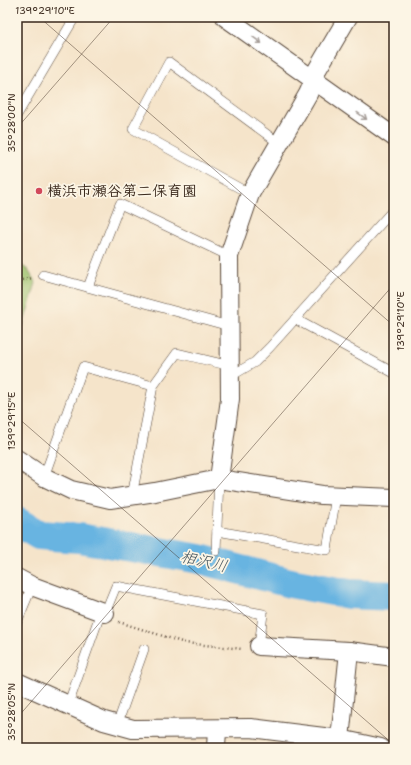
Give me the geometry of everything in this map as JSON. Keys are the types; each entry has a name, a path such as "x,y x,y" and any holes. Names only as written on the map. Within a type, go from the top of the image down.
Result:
{"street":[{"path":"225,17 394,137"},
{"path":"219,479 228,424 231,371 229,326 229,256 250,194 280,144 314,81 314,75 348,17"},
{"path":"17,460 44,477 71,490 110,499 219,479 322,495 394,498"},
{"path":"25,582 103,613"},
{"path":"259,646 350,651 394,657"},
{"path":"340,739 350,651"},
{"path":"17,682 104,721 133,729 251,728 340,739 381,748"},
{"path":"216,748 218,729"}],"lane":[{"path":"17,115 75,17"},
{"path":"250,194 133,129 169,62 280,144"},
{"path":"88,287 120,204 229,256"},
{"path":"132,496 153,386 177,353 231,371 255,362 394,209"},
{"path":"43,275 229,326"},
{"path":"295,319 394,373"},
{"path":"44,477 83,367 153,386"},
{"path":"216,551 219,479"},
{"path":"217,531 327,550 336,496"},
{"path":"17,622 25,582"},
{"path":"68,704 103,613 116,586 263,614 259,646"},
{"path":"117,725 144,649"}],"path":[{"path":"103,613 109,619 185,643 256,650 259,646"}],"green space":[{"path":"17,262 28,270 36,283 17,345"}],"waterway":[{"name":"相沢川","path":"17,522 39,535 79,538 200,559 290,583 349,594 394,596"}],"place":[{"name":"横浜市瀬谷第二保育園","path":"39,191"}]}
